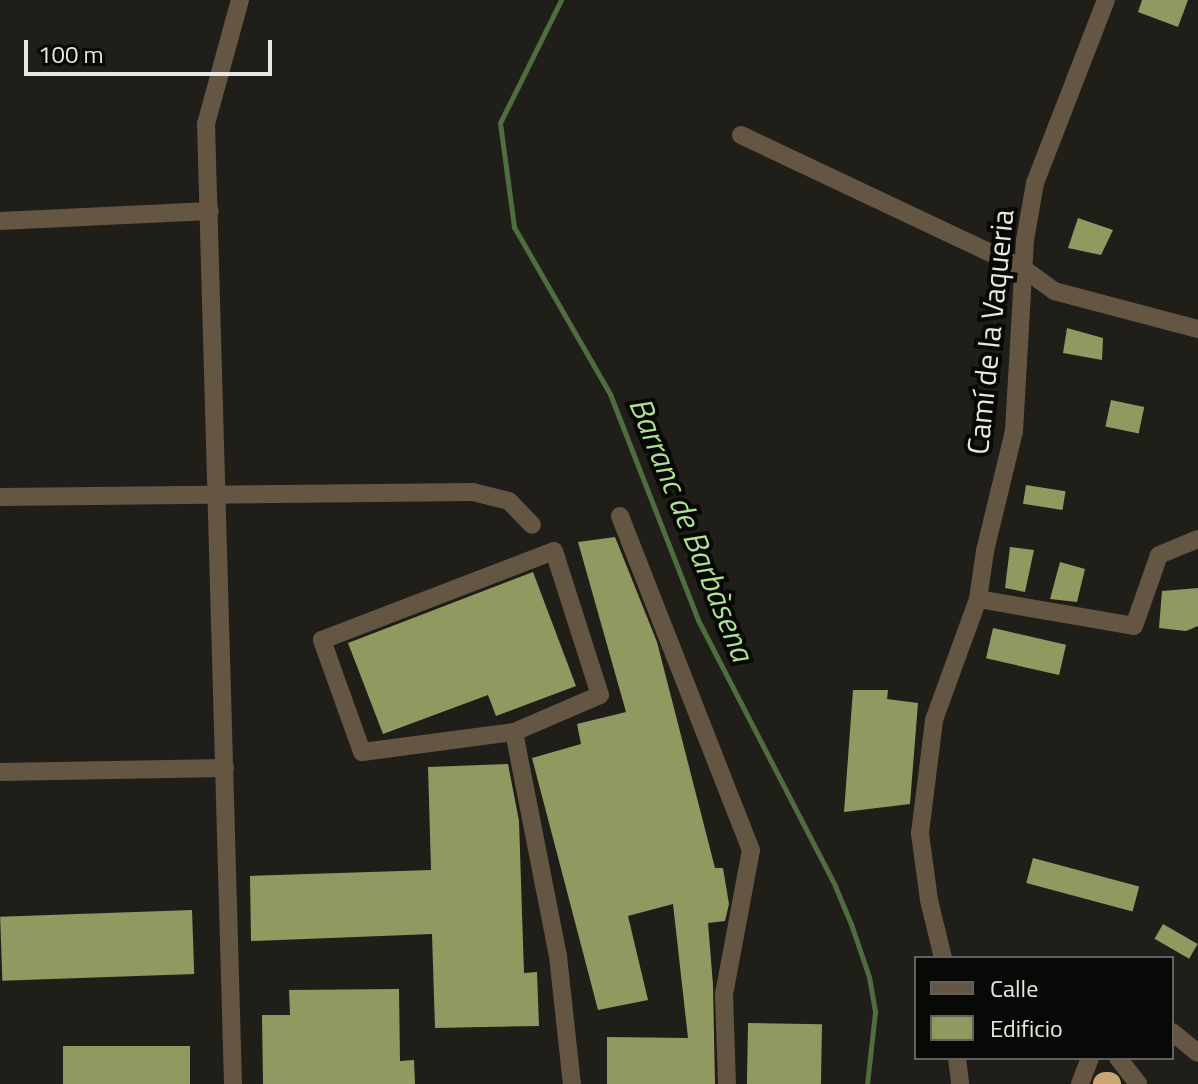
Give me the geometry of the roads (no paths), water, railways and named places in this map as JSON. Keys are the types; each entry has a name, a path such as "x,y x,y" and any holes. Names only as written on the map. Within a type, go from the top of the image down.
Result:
{"street":[{"path":"233,1084 206,124 240,0"},
{"name":"Camí de la Vaqueria","path":"943,956 929,900 920,833 934,720 978,599 985,551 1014,431 1024,269 1035,183 1106,0"},
{"path":"741,135 1024,269 1054,291 1198,329"},
{"path":"0,221 210,211"},
{"path":"0,497 473,492 509,501 532,525"},
{"path":"620,516 751,850 724,994 727,1084"},
{"path":"978,599 1134,626 1159,555 1198,539"},
{"path":"554,551 600,695 514,732 362,752 322,640 554,551"},
{"path":"514,732 558,956 572,1084"},
{"path":"0,772 225,768"},
{"path":"1174,1034 1198,1053"},
{"path":"957,1060 960,1084"},
{"path":"1080,1084 1089,1060"},
{"path":"1120,1060 1138,1084"}],"waterway":[{"name":"Barranc de Barbàsena","path":"561,0 500,123 514,227 610,394 698,620 835,886 851,924 869,977 875,1012 867,1084"}]}
